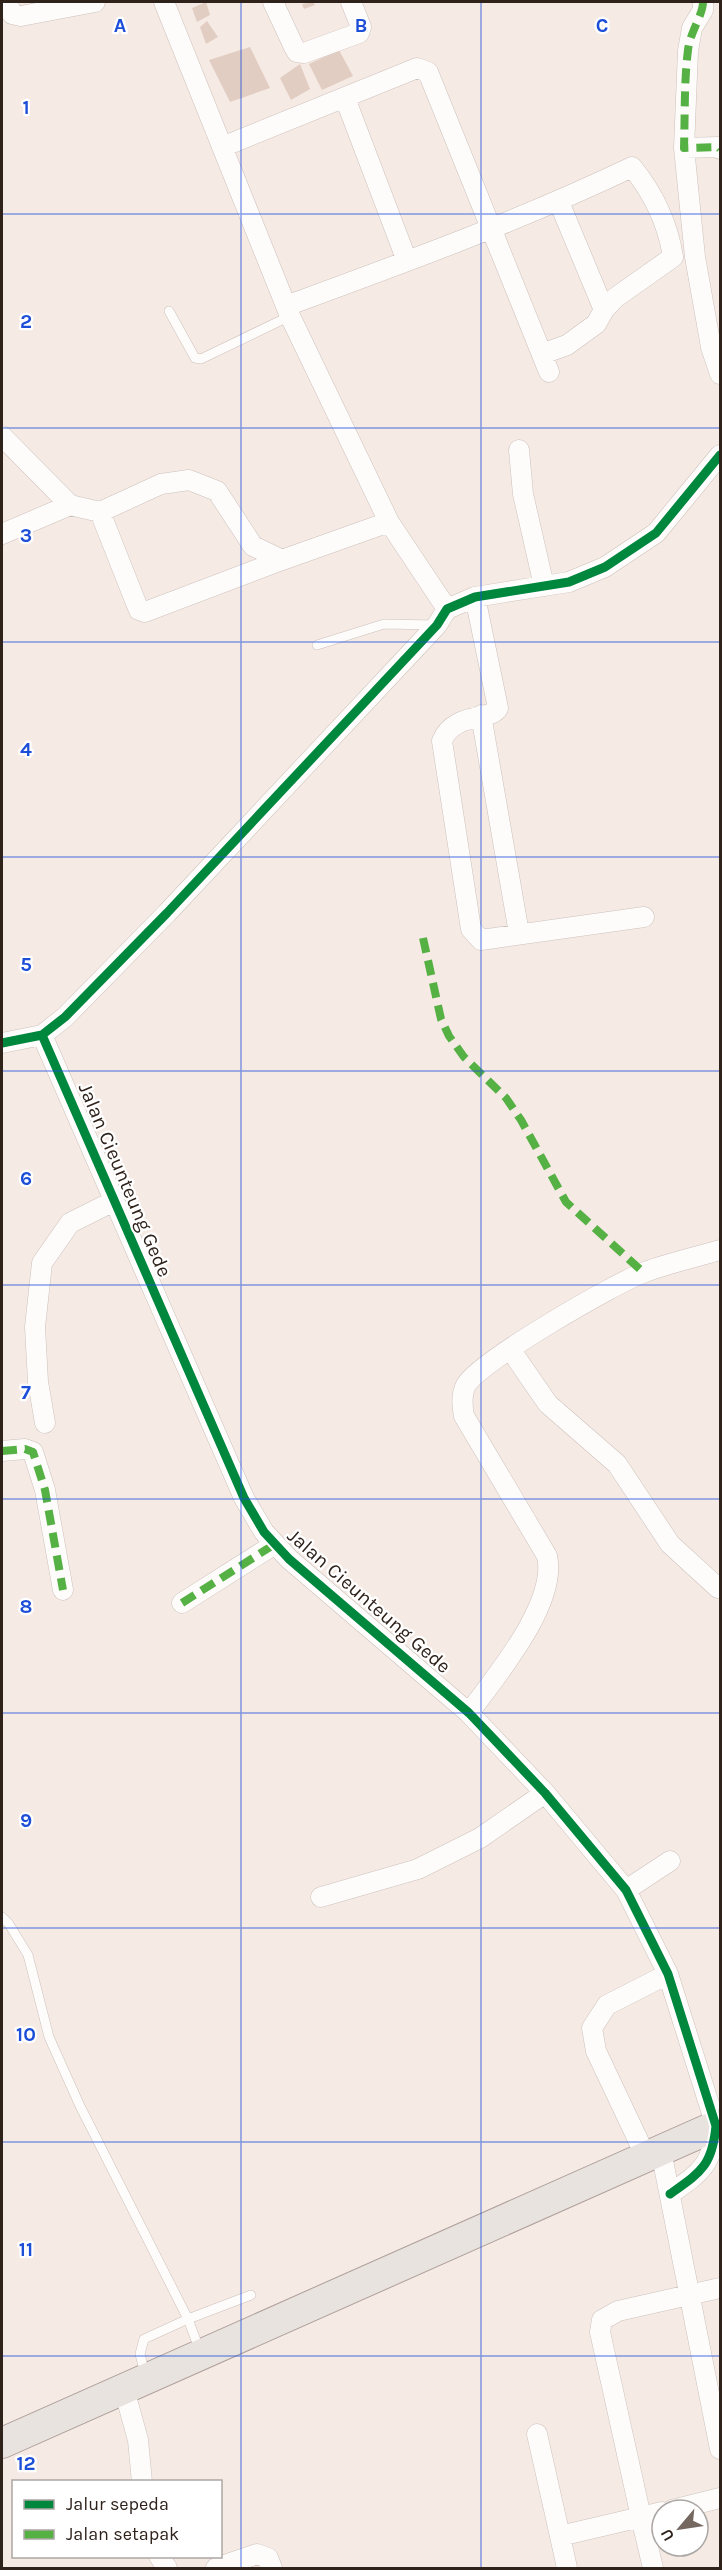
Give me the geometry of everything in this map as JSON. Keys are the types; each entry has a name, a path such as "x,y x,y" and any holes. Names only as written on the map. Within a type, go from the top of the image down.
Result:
{"main road":[{"path":"2,2443 718,2125"}],"street":[{"path":"7,2 12,14 21,16 95,2"},
{"path":"164,2 288,311 390,522 442,617"},
{"path":"273,2 297,52 304,53 359,33 361,27 351,2"},
{"path":"703,2 703,10 692,28 688,51 684,148 695,257 711,347 720,374"},
{"path":"222,147 417,68 428,72 492,230 545,363 596,324 604,310 673,256 670,236 648,186 632,167 559,202 492,230 407,261 288,311"},
{"path":"345,98 407,261"},
{"path":"684,148 718,147 720,149"},
{"path":"559,202 604,310"},
{"path":"2,436 70,505 100,513 161,484 189,480 217,491 253,546 282,560"},
{"path":"519,450 523,494 544,586"},
{"path":"2,1043 42,1035 64,1017 167,913 442,617 475,597 569,582 604,567 656,533 720,454"},
{"path":"2,534 70,505"},
{"path":"100,513 136,603 140,610 145,612 390,522"},
{"path":"475,597 498,708 493,714 481,715 452,726 442,741 471,929 481,940 644,917"},
{"path":"481,715 519,933"},
{"name":"Jalan Cieunteung Gede","path":"42,1035 244,1498 264,1532 289,1558 469,1713 545,1792 626,1890 668,1974 718,2125"},
{"path":"45,1423 38,1382 34,1327 42,1263 70,1223 114,1200"},
{"path":"469,1713 518,1646 531,1623 546,1584 549,1567 547,1556 464,1416 462,1400 466,1386 473,1376 510,1349 644,1273 720,1250"},
{"path":"510,1349 548,1404 617,1464 670,1544 718,1588"},
{"path":"2,1451 25,1449 33,1452 45,1490 63,1590"},
{"path":"182,1603 275,1544"},
{"path":"321,1897 418,1869 480,1838 545,1792"},
{"path":"626,1890 670,1861"},
{"path":"668,1974 607,2005 592,2028 596,2051 654,2155 669,2194 720,2449"},
{"path":"669,2194 703,2168 714,2151 718,2125"},
{"path":"653,2568 600,2332 602,2320 618,2311 720,2288"},
{"path":"135,2384 142,2480"},
{"path":"537,2434 567,2568"},
{"path":"560,2536 650,2515"},
{"path":"216,2568 257,2554 268,2558 272,2568"}],"lane":[{"path":"169,311 188,350 195,358 201,359 288,311"},
{"path":"317,645 384,624 442,617"},
{"path":"2,1917 9,1924 27,1956 49,2037 80,2106 188,2319 202,2356"},
{"path":"135,2384 144,2339 251,2295"}],"building":[{"path":"206,2 210,15 197,22 192,8"},
{"path":"313,2 315,5 304,9 302,4"},
{"path":"207,21 218,37 206,44 200,27"},
{"path":"250,47 270,88 230,102 209,60"},
{"path":"339,50 353,76 322,90 309,64"},
{"path":"300,64 310,89 291,100 280,78"}],"marked path":[{"path":"703,2 688,50 684,148 718,147 720,149"},
{"path":"423,938 441,1019 449,1036 464,1057 506,1098 521,1120 566,1202 644,1273"},
{"path":"2,1451 25,1449 33,1452 45,1490 63,1590"},
{"path":"182,1603 275,1544"}],"cycle path":[{"path":"2,1043 42,1035 65,1017 167,913 437,625 447,609 475,597 569,582 605,567 656,533 720,455"},
{"path":"42,1035 244,1498 264,1532 289,1559 469,1713 545,1793 626,1890 668,1974 716,2126 711,2150 703,2167 690,2180 670,2194"}]}
